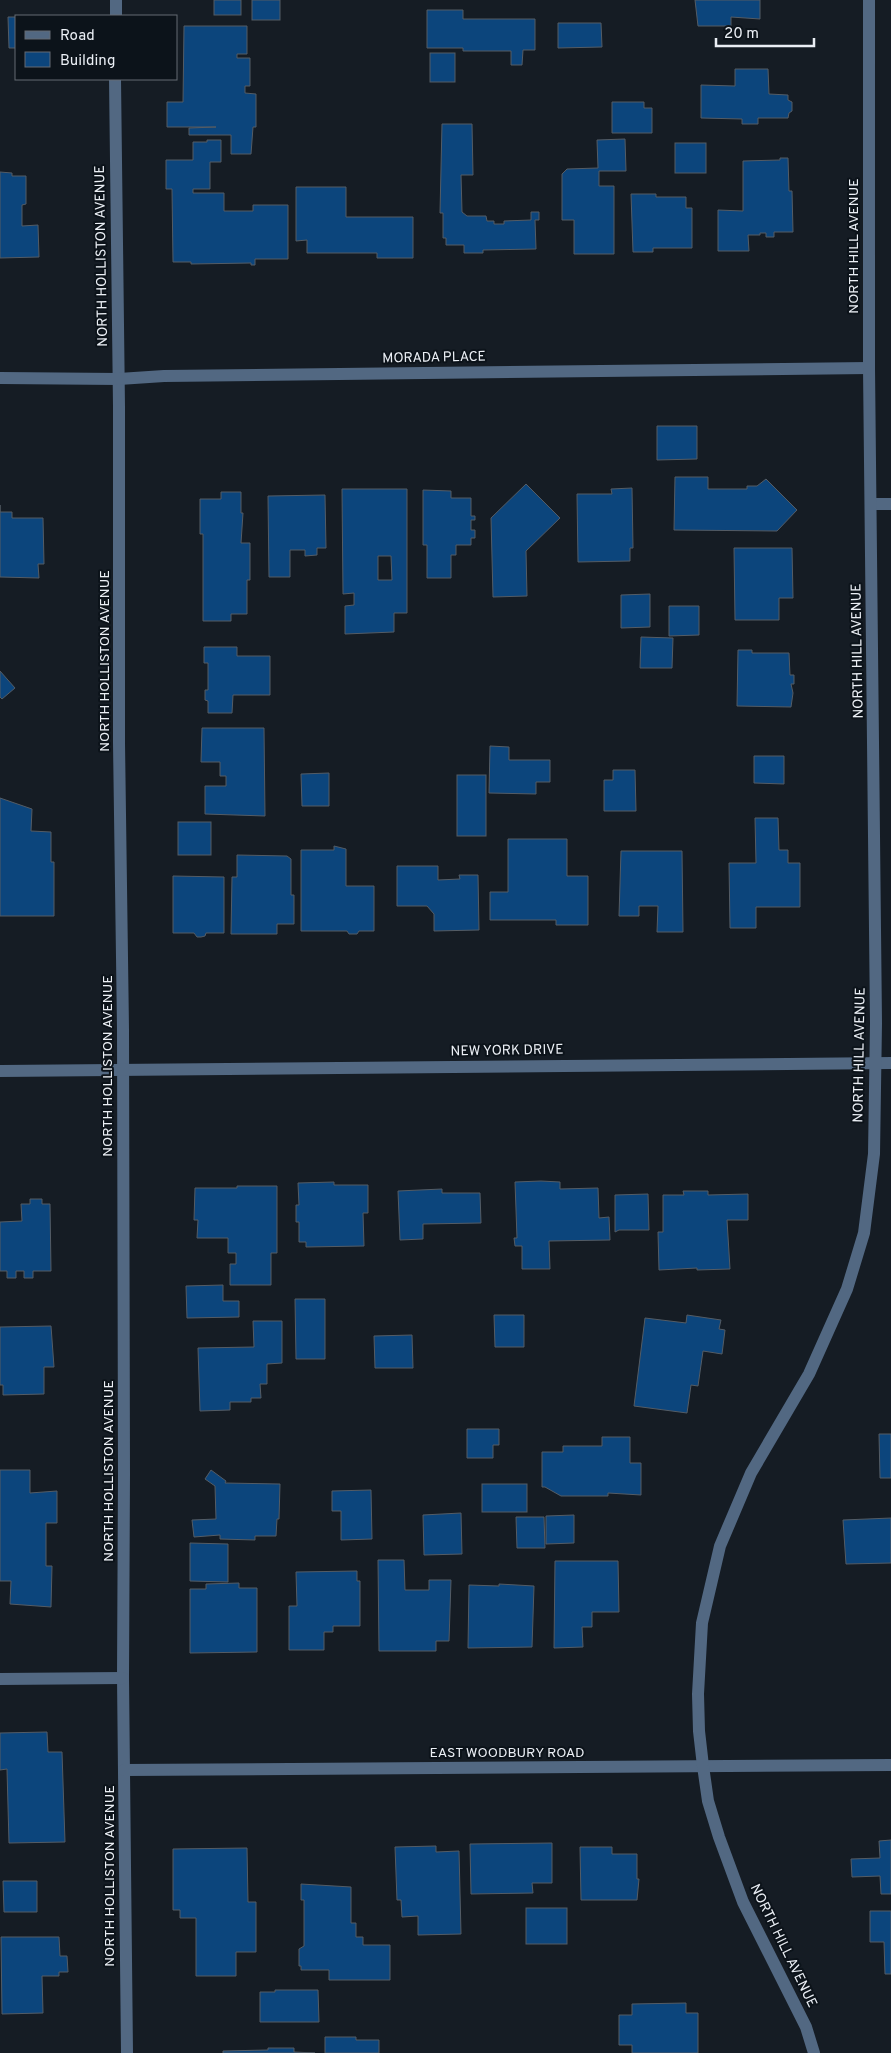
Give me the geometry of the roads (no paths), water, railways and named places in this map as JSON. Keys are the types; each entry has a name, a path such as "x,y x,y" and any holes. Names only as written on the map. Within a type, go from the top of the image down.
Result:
{"street":[{"path":"116,0 116,15"},
{"name":"NORTH HILL AVENUE","path":"814,2053 806,2027 743,1902 708,1801 699,1731 698,1694 702,1623 718,1556 751,1473 809,1374 847,1289 864,1233 874,1154 876,1063 869,368 869,0"},
{"name":"NORTH HOLLISTON AVENUE","path":"115,80 119,378 123,1069 123,1678 127,2053"},
{"name":"MORADA PLACE","path":"0,378 869,368"},
{"path":"871,504 891,504"},
{"name":"NEW YORK DRIVE","path":"0,1071 891,1063"},
{"path":"0,1679 123,1678"},
{"name":"EAST WOODBURY ROAD","path":"124,1770 891,1765"}]}
